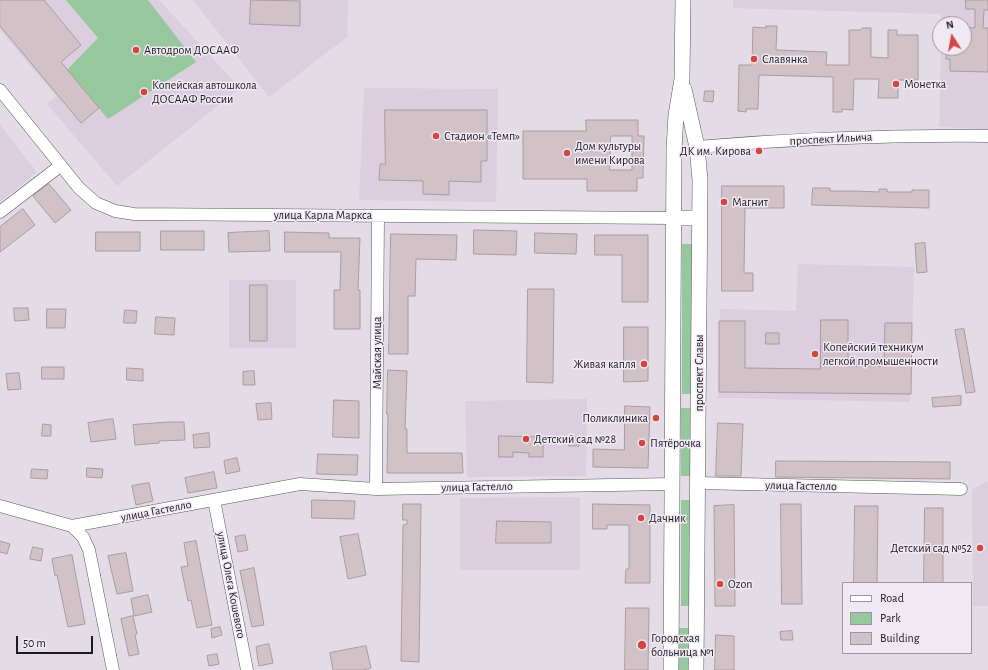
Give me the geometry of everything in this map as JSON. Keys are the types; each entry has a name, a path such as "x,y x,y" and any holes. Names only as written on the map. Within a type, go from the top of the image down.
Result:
{"main road":[{"name":"проспект Славы","path":"671,670 674,149 676,115 682,79 683,0"},
{"name":"проспект Славы","path":"682,79 697,147 700,180 696,670"},
{"name":"проспект Ильича","path":"674,149 697,147"},
{"name":"улица Карла Маркса","path":"674,218 700,218"},
{"path":"673,398 698,399"},
{"name":"улица Гастелло","path":"672,484 698,483"}],"street":[{"name":"улица Карла Маркса","path":"0,90 79,188 96,203 115,211 134,214 674,218"},
{"name":"проспект Ильича","path":"697,147 927,135 988,136"},
{"path":"0,212 60,166"},
{"name":"Майская улица","path":"376,489 378,216"},
{"name":"улица Гастелло","path":"698,483 961,489"},
{"name":"улица Гастелло","path":"0,506 72,526 300,484 376,489 672,484"},
{"name":"улица Олега Кошевого","path":"214,500 247,670"},
{"path":"72,526 83,537 89,550 114,670"}],"shaded area":[{"name":"Копейская автошкола ДОСААФ России","path":"0,0 159,0 240,88 117,186 47,104 56,96 0,30"},
{"path":"193,0 348,0 347,37 269,97"},
{"path":"733,0 988,0 988,129 939,127 941,56 972,56 972,16 733,8"},
{"path":"364,88 498,89 496,202 359,200"},
{"path":"0,125 37,172 0,202"},
{"name":"Копейский техникум легкой промышенности","path":"798,264 914,267 910,402 718,398 720,309 796,311"},
{"path":"229,280 296,280 296,348 229,348"},
{"name":"Детский сад №28","path":"587,399 586,476 467,477 465,401"},
{"name":"Детский сад №52","path":"988,481 988,606 973,606 972,490"},
{"path":"580,497 580,570 460,570 460,498"}],"green space":[{"name":"Автодром ДОСААФ","path":"66,0 148,0 196,62 108,119 67,70 98,38"},
{"path":"682,244 695,244 695,394 682,394"},
{"path":"681,408 693,408 693,476 681,476"},
{"path":"681,500 693,500 693,606 681,606"},
{"path":"679,628 691,628 691,670 679,670"}],"building":[{"path":"0,0 44,0 81,45 61,62 99,108 81,123 0,26"},
{"path":"251,0 300,1 300,26 250,24"},
{"path":"966,0 988,0 988,10 984,10 983,28 988,28 988,72 950,71 950,59 946,59 946,56 972,56 972,28 975,28 975,9 966,9"},
{"path":"766,26 777,26 776,50 827,52 826,65 849,65 849,30 871,28 871,57 888,58 888,30 897,30 897,35 918,35 918,80 898,80 898,98 878,98 879,79 854,79 853,110 842,109 842,112 833,112 833,77 759,75 758,109 746,109 746,112 738,111 739,65 752,65 753,27 766,28"},
{"path":"705,91 714,91 713,102 704,101"},
{"name":"Стадион «Темп»","path":"385,110 487,110 487,161 481,161 481,182 449,181 449,195 423,194 423,181 379,180 380,164 385,164"},
{"name":"Дом культуры имени Кирова","path":"586,120 638,120 638,136 644,136 643,178 637,178 637,191 587,191 587,179 523,179 523,131 586,131","holes":["611,136 632,136 632,170 610,170"]},
{"path":"49,184 71,210 55,223 33,196"},
{"path":"722,186 784,186 784,208 745,208 744,273 753,273 753,291 722,291"},
{"path":"813,188 830,188 830,191 879,192 879,189 887,189 887,192 929,190 929,208 812,205"},
{"path":"23,209 35,225 0,252 0,227"},
{"path":"474,230 517,231 516,255 474,254"},
{"path":"161,231 204,231 204,250 161,250"},
{"path":"269,231 270,251 229,252 228,233"},
{"path":"96,232 140,232 140,251 96,251"},
{"path":"285,232 329,233 329,238 360,238 358,290 360,290 360,329 334,329 334,290 340,290 341,252 285,252"},
{"path":"535,233 577,234 576,254 535,253"},
{"path":"391,234 457,235 456,260 416,259 415,296 408,296 408,354 389,354"},
{"path":"595,235 648,235 648,302 622,302 622,255 595,255"},
{"path":"925,243 927,272 917,273 915,244"},
{"path":"250,285 267,285 267,341 250,341"},
{"path":"528,289 554,289 553,383 527,382"},
{"path":"14,308 28,308 29,320 15,321"},
{"path":"47,309 66,309 65,328 47,328"},
{"path":"125,310 137,311 136,323 124,323"},
{"path":"156,317 175,318 174,335 155,334"},
{"path":"821,320 848,320 848,366 884,366 885,323 912,323 911,394 719,392 719,321 745,321 745,368 820,369"},
{"path":"624,327 648,327 648,381 624,382"},
{"path":"964,329 975,392 966,393 955,330"},
{"path":"766,333 779,333 779,344 766,344"},
{"path":"42,367 64,367 64,379 42,379"},
{"path":"127,368 143,369 143,381 127,380"},
{"path":"388,370 407,371 405,429 407,429 407,453 462,453 463,473 387,473"},
{"path":"254,371 255,385 243,385 243,372"},
{"path":"19,373 21,389 8,390 6,374"},
{"path":"961,396 961,405 933,407 932,398"},
{"path":"334,400 359,401 359,438 333,437"},
{"path":"271,403 272,419 258,420 256,404"},
{"path":"625,406 650,407 648,468 593,467 593,449 624,450"},
{"path":"113,419 116,439 91,442 88,423"},
{"path":"184,422 185,440 159,441 159,443 135,445 133,425"},
{"path":"718,423 743,424 741,476 716,476"},
{"path":"43,424 51,425 51,436 42,436"},
{"path":"209,433 210,447 194,448 193,435"},
{"path":"499,436 543,437 543,457 529,457 529,453 513,452 513,457 499,457"},
{"path":"569,437 579,437 579,446 569,446"},
{"path":"318,454 358,455 357,475 317,474"},
{"path":"237,458 240,471 226,474 224,461"},
{"path":"776,461 950,462 950,479 776,477"},
{"path":"87,468 103,469 102,478 87,477"},
{"path":"32,469 48,470 47,479 31,478"},
{"path":"214,472 217,488 188,493 185,478"},
{"path":"149,483 153,501 136,505 132,486"},
{"path":"312,500 355,501 354,519 312,518"},
{"path":"403,504 421,504 419,662 401,661 403,525 407,524 407,520 403,520"},
{"path":"593,504 650,505 650,583 625,583 626,569 629,569 629,525 607,525 607,529 593,529"},
{"path":"781,504 801,504 802,604 782,604"},
{"path":"734,505 735,606 715,606 714,506"},
{"path":"855,506 878,506 877,582 854,582"},
{"path":"925,508 943,508 943,582 924,582"},
{"path":"497,521 551,522 551,543 496,543"},
{"path":"358,534 366,575 348,579 340,537"},
{"path":"245,535 248,550 238,552 235,537"},
{"path":"0,541 10,544 7,554 0,552"},
{"path":"196,541 212,625 197,628 191,600 188,601 181,567 188,566 184,543"},
{"path":"33,547 43,549 41,561 30,559"},
{"path":"126,553 133,591 117,594 108,556"},
{"path":"72,555 85,624 68,627 57,575 55,576 52,559"},
{"path":"254,568 264,625 252,627 240,571"},
{"path":"148,595 152,612 134,616 131,599"},
{"path":"626,608 649,608 648,670 625,670"},
{"path":"133,616 139,654 129,656 121,619"},
{"path":"220,627 222,635 212,638 211,629"},
{"path":"792,631 793,640 781,640 780,632"},
{"path":"716,635 734,636 734,670 715,670"},
{"path":"269,644 273,663 259,666 256,647"},
{"path":"366,646 371,668 363,670 333,670 330,653"},
{"path":"217,654 219,664 209,666 207,656"}],"place":[{"name":"Автодром ДОСААФ","path":"136,50"},
{"name":"Славянка","path":"754,59"},
{"name":"Монетка","path":"896,84"},
{"name":"Копейская автошкола ДОСААФ России","path":"144,92"},
{"name":"Стадион «Темп»","path":"436,136"},
{"name":"ДК им. Кирова","path":"759,151"},
{"name":"Дом культуры имени Кирова","path":"567,153"},
{"name":"Магнит","path":"724,202"},
{"name":"Копейский техникум легкой промышенности","path":"815,354"},
{"name":"Живая капля","path":"644,364"},
{"name":"Поликлиника","path":"656,418"},
{"name":"Детский сад №28","path":"526,439"},
{"name":"Пятёрочка","path":"642,443"},
{"name":"Дачник","path":"641,518"},
{"name":"Детский сад №52","path":"980,548"},
{"name":"Ozon","path":"720,584"},
{"name":"Городская больница №1","path":"642,645"}]}
